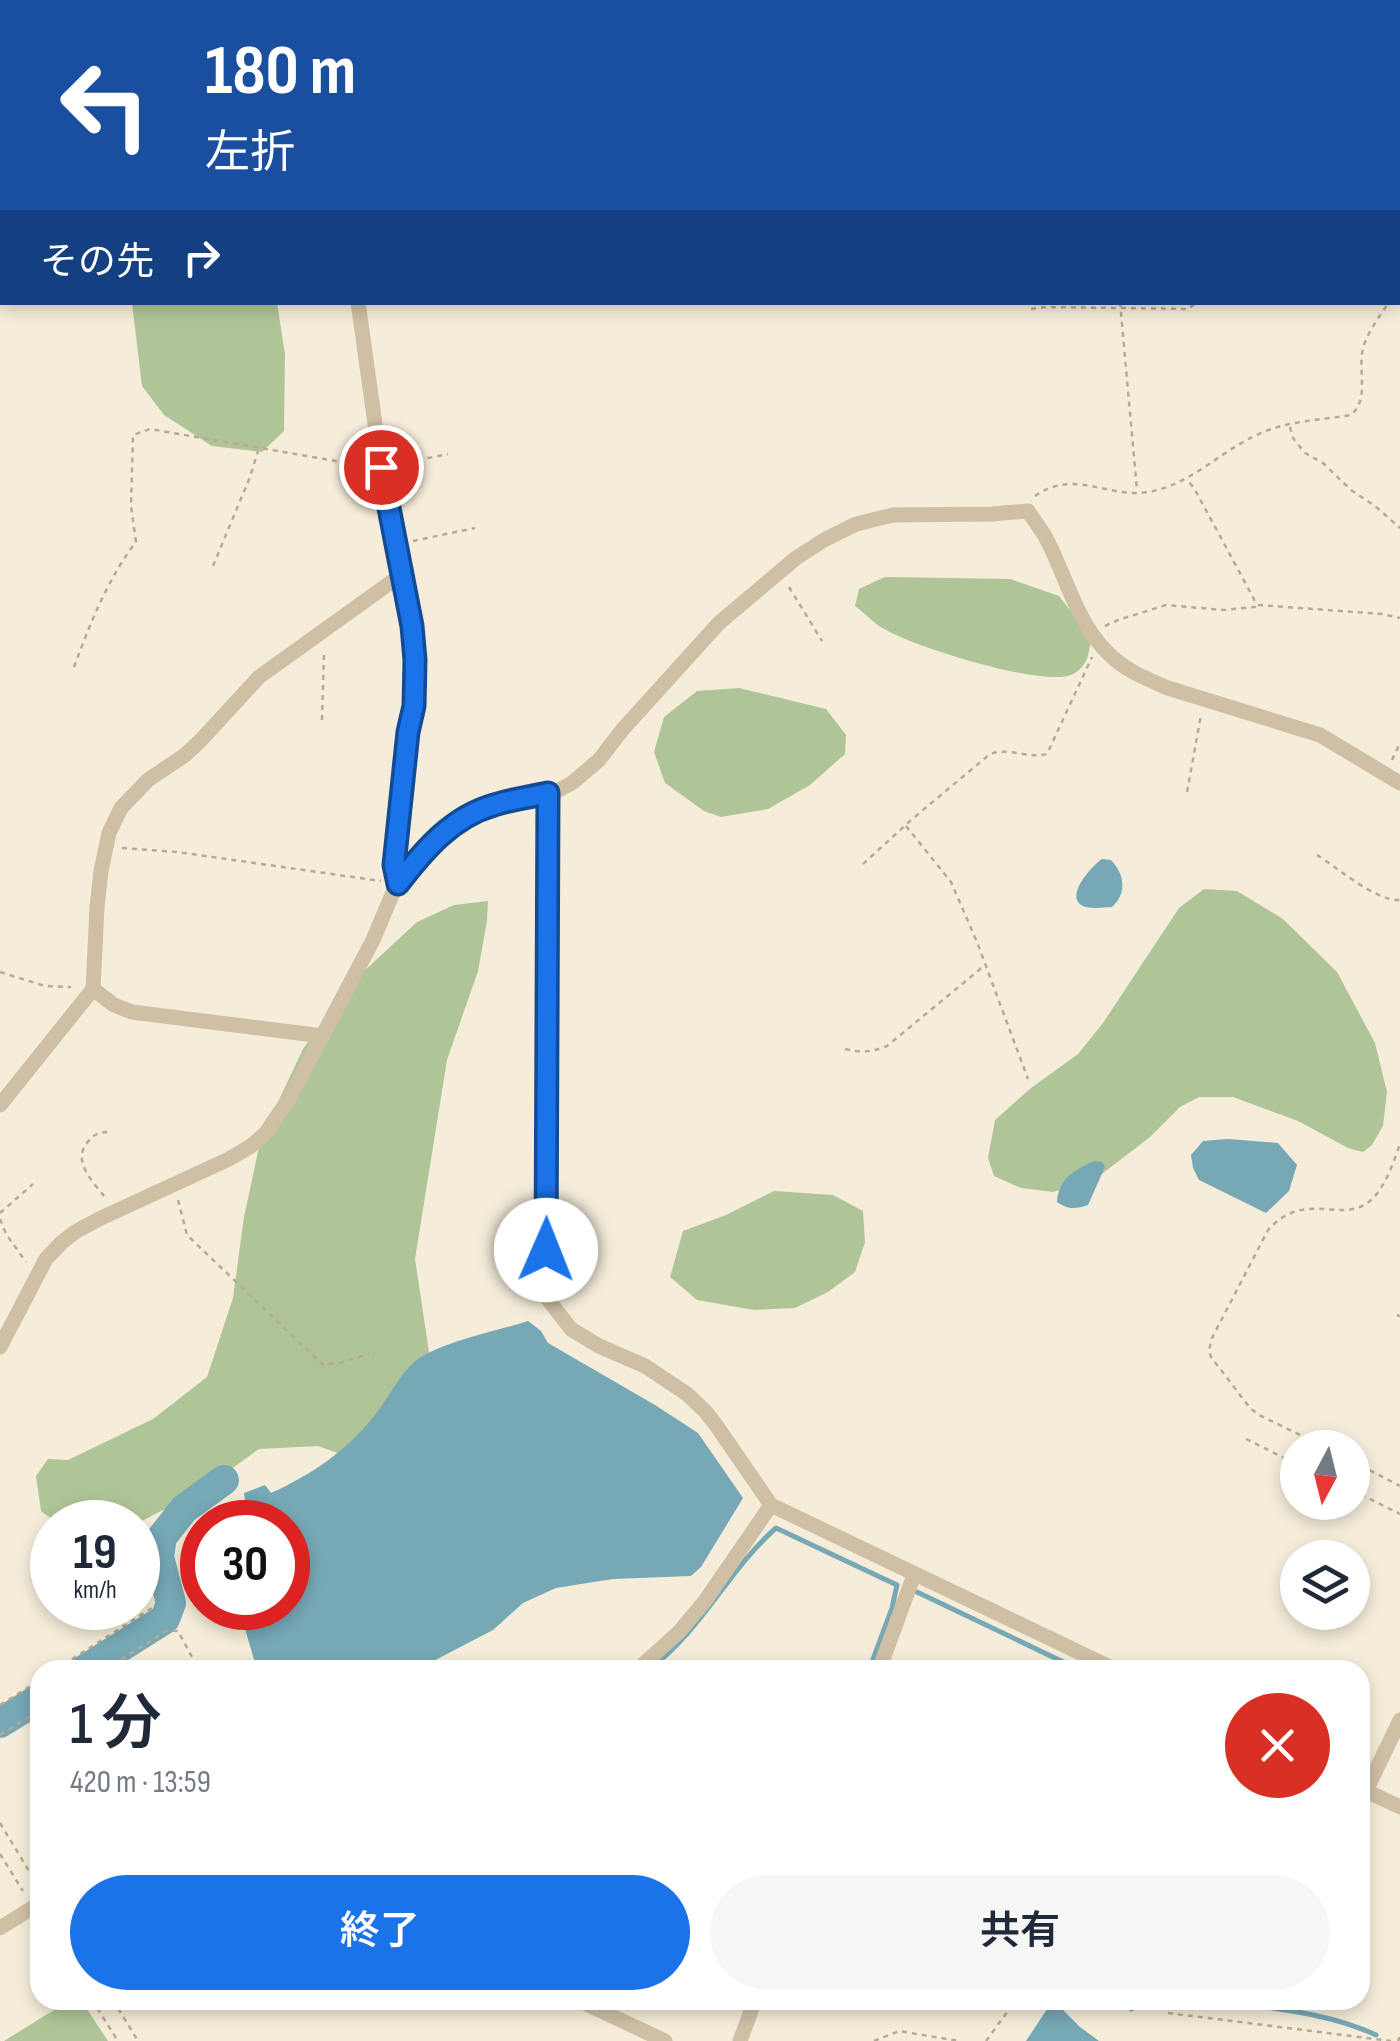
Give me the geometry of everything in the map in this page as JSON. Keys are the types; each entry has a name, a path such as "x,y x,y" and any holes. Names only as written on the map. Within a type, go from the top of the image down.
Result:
{"street":[{"path":"358,305 381,467 412,626 415,687 394,865 398,884"},
{"path":"0,1347 46,1260 61,1243 75,1232 229,1159 265,1134 290,1098 398,884 428,846 475,812 572,783 599,760 644,704 719,623 824,540 875,518 918,513 1028,511 1048,540 1080,612 1098,640 1121,664 1144,678 1205,700 1320,735 1400,782"},
{"path":"0,1105 93,989 105,846 121,808 148,780 201,740 259,677 401,576"},
{"path":"548,793 547,1298 571,1328 599,1346 645,1366 687,1394 716,1424 771,1505 1095,1660"},
{"path":"93,989 114,1005 132,1012 322,1036"},
{"path":"649,1660 696,1612 771,1505"},
{"path":"882,1660 914,1574"},
{"path":"1370,1777 1400,1720"},
{"path":"1370,1793 1400,1807"},
{"path":"0,1928 30,1909"},
{"path":"599,2010 664,2041"},
{"path":"740,2041 751,2010"}],"path":[{"path":"1031,309 1120,305 1188,309 1194,305"},
{"path":"1120,305 1136,493"},
{"path":"1028,511 1034,497 1048,487 1083,484 1152,492 1187,480 1259,434 1351,415 1361,401 1360,367 1365,342 1387,305"},
{"path":"1290,426 1305,454 1322,463 1400,528"},
{"path":"74,667 121,561 136,542 131,506 133,435 150,430 381,467 448,454"},
{"path":"213,566 258,448"},
{"path":"1187,480 1254,605"},
{"path":"396,545 475,528"},
{"path":"779,572 822,642"},
{"path":"863,864 990,754 1047,754 1105,626 1118,620 1166,605 1223,610 1254,605 1400,618"},
{"path":"322,632 322,720"},
{"path":"1187,792 1205,700"},
{"path":"906,825 951,882 1028,1079"},
{"path":"105,846 177,852 398,884"},
{"path":"1318,855 1391,901 1400,900"},
{"path":"845,1049 874,1052 887,1046 986,965"},
{"path":"0,972 44,986 93,989"},
{"path":"109,1132 102,1131 88,1142 82,1150 82,1162 116,1212"},
{"path":"1290,1430 1250,1408 1211,1357 1212,1338 1276,1221 1299,1209 1344,1210 1365,1204 1380,1188 1400,1144"},
{"path":"33,1184 0,1216 16,1249 39,1272"},
{"path":"174,1184 187,1235 322,1364 369,1354"},
{"path":"1246,1438 1280,1456"},
{"path":"1370,1470 1400,1486"},
{"path":"1370,1499 1400,1514"},
{"path":"71,1660 118,1630"},
{"path":"120,1660 168,1630 178,1631 194,1660"},
{"path":"0,1705 30,1686"},
{"path":"0,1735 30,1716"},
{"path":"0,1824 30,1873"},
{"path":"0,1854 30,1896"},
{"path":"98,2010 118,2041"},
{"path":"119,2010 138,2041"},
{"path":"986,2041 1009,2010"},
{"path":"1168,2013 1391,2041"},
{"path":"874,2041 899,2031 960,2041"}],"green space":[{"path":"132,305 277,305 285,354 284,431 262,452 212,446 164,415 142,386"},
{"path":"885,577 1010,579 1059,596 1091,637 1087,659 1071,675 1032,675 916,643 879,626 855,606 859,589"},
{"path":"739,688 826,709 846,735 845,754 810,785 768,809 721,817 704,811 665,783 654,752 664,717 697,691"},
{"path":"1204,889 1237,891 1283,919 1337,972 1375,1043 1387,1092 1383,1126 1372,1145 1363,1152 1348,1148 1298,1121 1233,1097 1199,1097 1180,1107 1150,1137 1098,1177 1053,1192 1021,1188 994,1176 988,1158 995,1120 1078,1054 1179,908"},
{"path":"488,901 478,971 447,1060 415,1259 429,1352 422,1415 379,1468 318,1446 259,1449 202,1490 160,1512 160,1500 39,1500 36,1476 48,1459 68,1460 153,1419 207,1377 233,1298 244,1217 261,1138 303,1049 349,985 417,922 454,905"},
{"path":"774,1191 833,1195 863,1211 865,1242 855,1272 828,1292 795,1308 754,1310 697,1300 670,1277 683,1231"},
{"path":"54,2010 88,2010 108,2041 4,2041"}],"water":[{"path":"1102,859 1111,860 1119,872 1120,896 1112,907 1085,907 1078,902 1077,891 1088,872"},
{"path":"1203,1141 1278,1143 1297,1165 1289,1191 1266,1213 1199,1180 1191,1155"},
{"path":"1095,1161 1105,1167 1088,1205 1072,1208 1057,1202 1069,1176"},
{"path":"528,1321 548,1343 698,1433 743,1498 701,1567 691,1576 613,1579 556,1588 523,1603 493,1630 435,1660 254,1660 245,1630 310,1630 310,1500 245,1500 244,1493 265,1485 271,1493 315,1469 364,1428 412,1364 430,1352"},
{"path":"1046,2010 1063,2010 1099,2041 1026,2041"}],"waterway":[{"path":"100,1660 165,1619 171,1603 159,1557 162,1537 184,1509 224,1480"},
{"path":"661,1660 684,1638 776,1528 897,1585 873,1660"},
{"path":"917,1592 1059,1660"},
{"path":"0,1723 30,1704"},
{"path":"1283,2010 1318,2016 1376,2035"}],"route":[{"path":"381,467 415,660 414,706 394,865 398,884 428,846 475,812 548,793 546,1250"}]}
